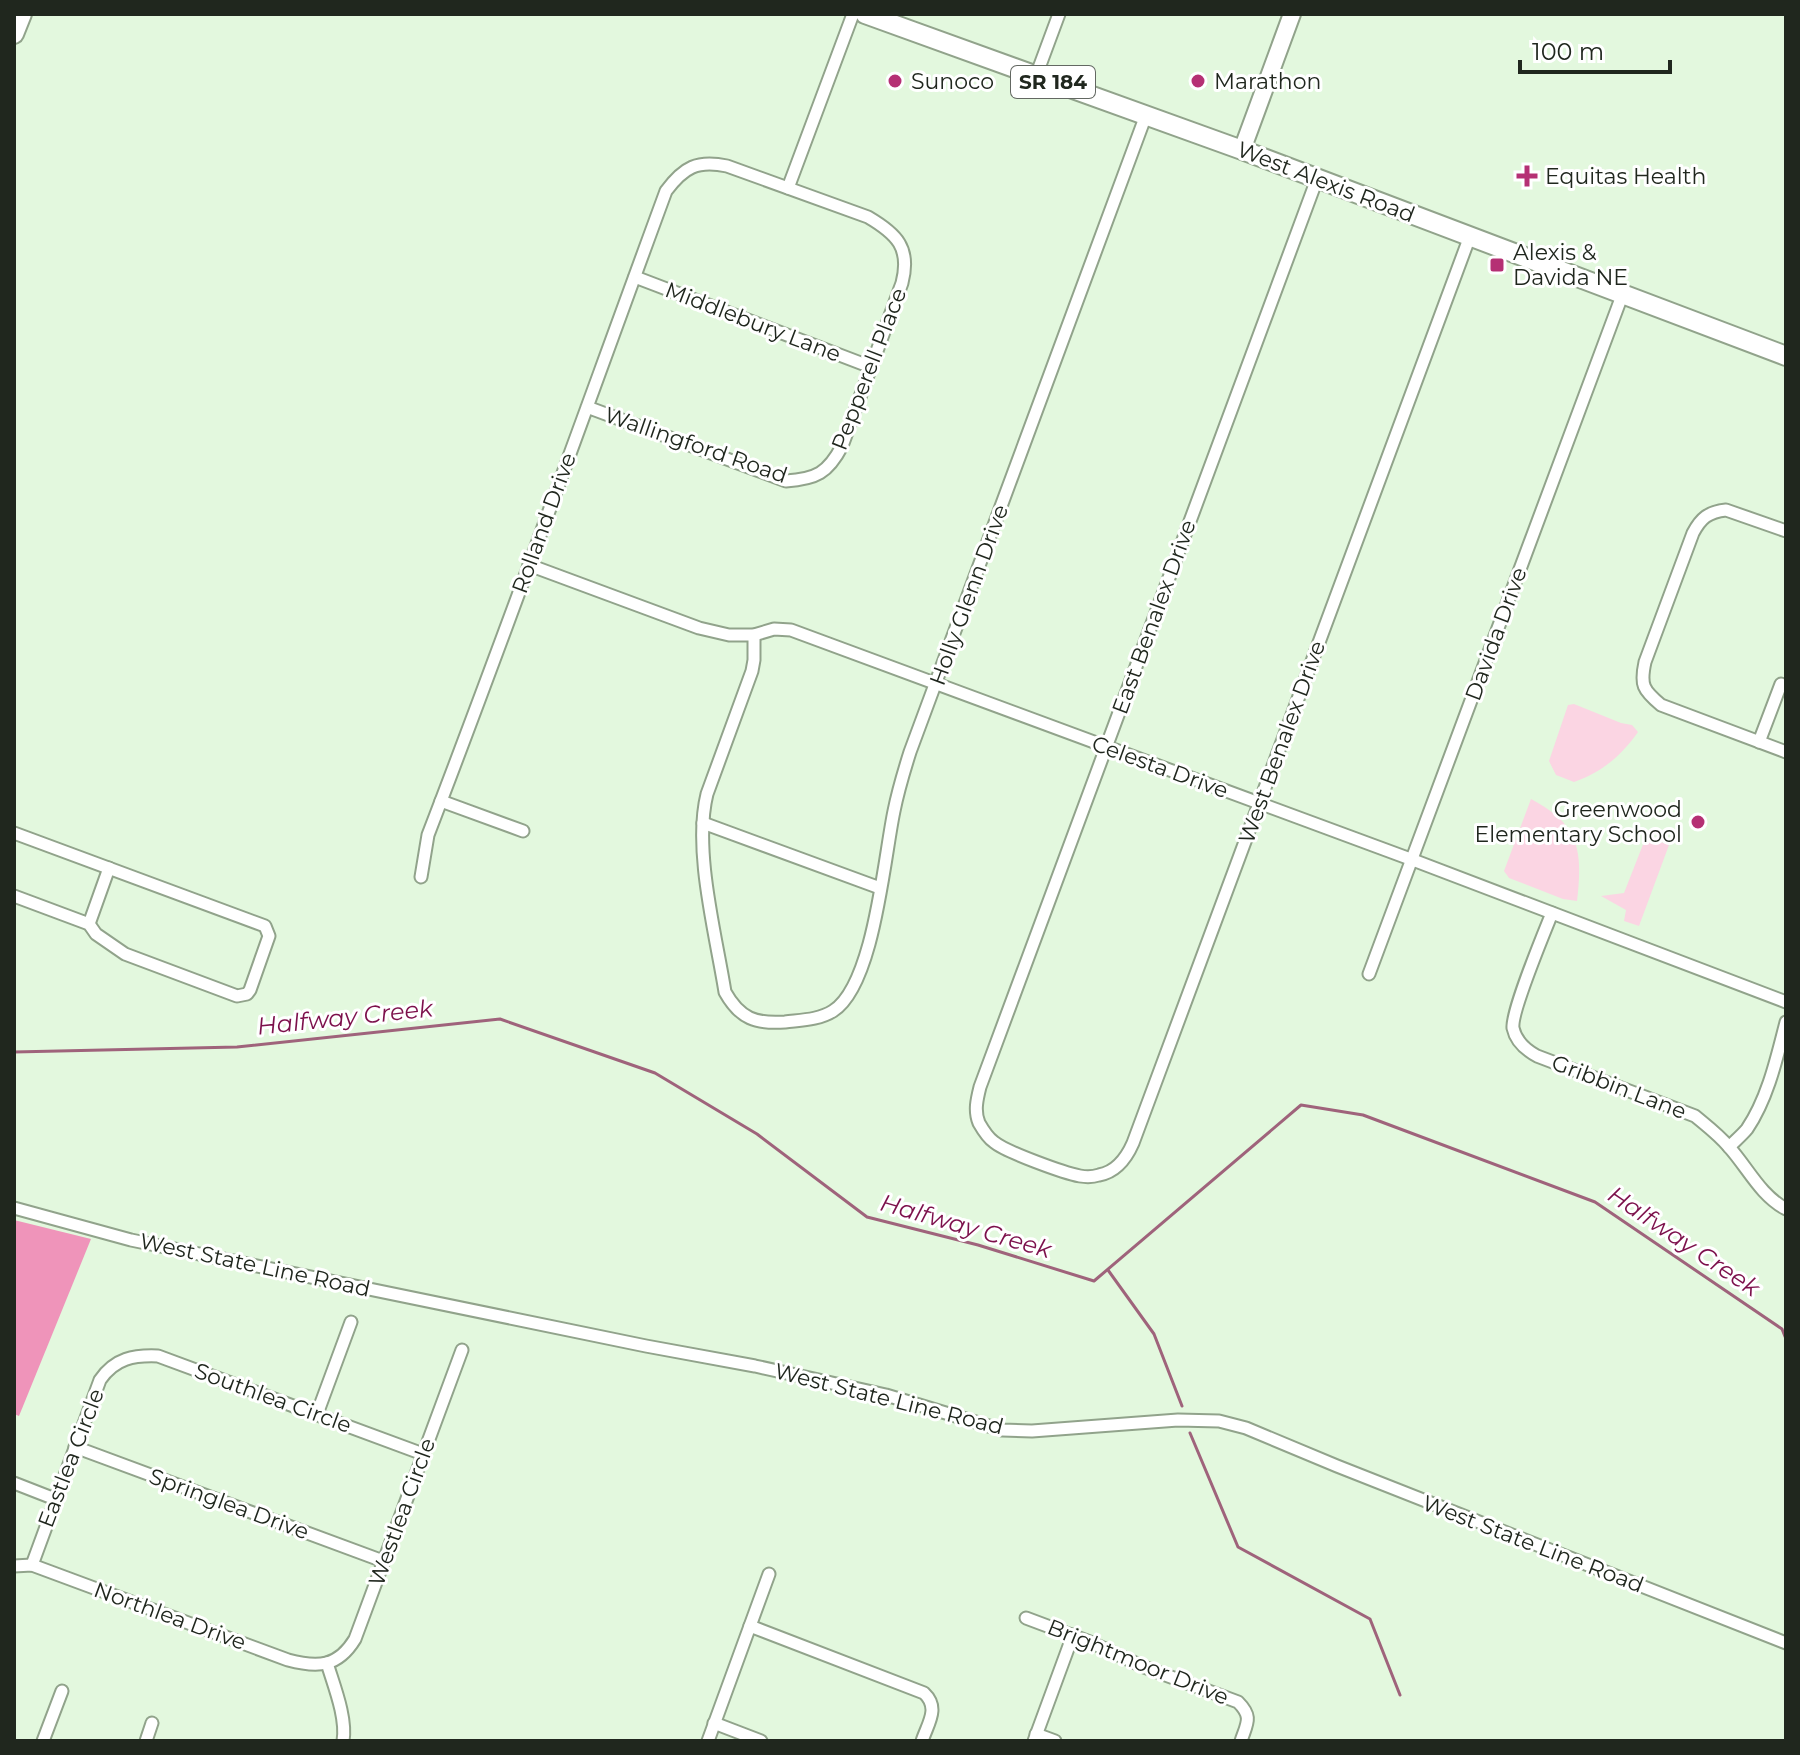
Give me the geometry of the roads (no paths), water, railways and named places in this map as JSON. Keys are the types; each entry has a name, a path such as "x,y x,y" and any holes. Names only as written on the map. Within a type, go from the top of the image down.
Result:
{"main road":[{"path":"14,34 22,14"},
{"name":"West Alexis Road","path":"867,14 1242,150 1786,356"}],"street":[{"path":"788,188 853,14"},
{"path":"1036,76 1059,14"},
{"path":"1242,150 1292,14"},
{"name":"Holly Glenn Drive","path":"703,823 704,867 725,992 732,1005 741,1014 766,1024 816,1018 833,1011 849,996 860,973 874,920 902,777 1146,115"},
{"name":"Rolland Drive","path":"421,877 428,835 666,191 693,166 709,162 788,188"},
{"name":"East Benalex Drive","path":"1039,1162 993,1142 979,1123 977,1100 1317,179"},
{"name":"Pepperell Place","path":"788,188 868,217 885,227 900,242 905,272 842,446 827,469 805,480"},
{"name":"West Benalex Drive","path":"1039,1162 1084,1177 1109,1172 1127,1156 1470,236"},
{"name":"Middlebury Lane","path":"635,277 871,367"},
{"name":"Davida Drive","path":"1369,974 1623,293"},
{"name":"Wallingford Road","path":"587,407 786,481 805,480"},
{"path":"1786,531 1726,510 1705,515 1693,533 1642,677 1645,692 1661,705 1786,752"},
{"name":"Celesta Drive","path":"529,565 699,628 729,635 791,630 1786,1002"},
{"path":"754,635 752,671 707,794 703,823 880,888"},
{"path":"1759,742 1781,684"},
{"path":"441,801 523,831"},
{"path":"14,833 265,926 269,936 250,990 237,996 125,954 96,934 89,924 14,896"},
{"path":"89,924 109,868"},
{"name":"Gribbin Lane","path":"1552,913 1516,1008 1513,1026 1519,1042 1537,1056 1695,1116 1729,1147 1770,1199 1786,1209"},
{"path":"1729,1147 1746,1130 1757,1111 1775,1066 1786,1022"},
{"name":"West State Line Road","path":"14,1208 131,1240 886,1395 1002,1430 1078,1429 1178,1420 1219,1421 1246,1428 1786,1643"},
{"path":"317,1414 351,1322"},
{"name":"Westlea Circle","path":"327,1663 340,1659 355,1639 462,1350"},
{"name":"Southlea Circle","path":"122,1360 139,1355 158,1356 423,1454"},
{"name":"Eastlea Circle","path":"32,1565 100,1380 122,1360"},
{"name":"Springlea Drive","path":"75,1447 383,1561"},
{"path":"14,1483 55,1499"},
{"name":"Northlea Drive","path":"14,1566 32,1565 288,1660 304,1664 327,1663"},
{"path":"708,1741 769,1574"},
{"name":"Brightmoor Drive","path":"1026,1618 1238,1702 1246,1710 1248,1720 1241,1741"},
{"path":"750,1626 924,1693 933,1706 922,1741"},
{"path":"1055,1741 1035,1738 1073,1635"},
{"path":"327,1663 343,1720 343,1741"},
{"path":"43,1741 62,1691"},
{"path":"146,1741 152,1723"},
{"path":"714,1723 761,1741"}],"waterway":[{"name":"Halfway Creek","path":"14,1052 237,1047 500,1019 655,1073 757,1134 867,1217 978,1245 1094,1281 1301,1105 1363,1115 1595,1202 1782,1329 1786,1339"},
{"path":"1108,1270 1154,1334 1182,1406"},
{"path":"1190,1433 1238,1547 1370,1619 1400,1695"}],"place":[{"name":"Sunoco","path":"895,81"},
{"name":"Marathon","path":"1198,81"},
{"name":"Equitas Health","path":"1527,176"},
{"name":"Alexis & Davida NE","path":"1497,265"},
{"name":"Greenwood Elementary School","path":"1698,822"}]}
